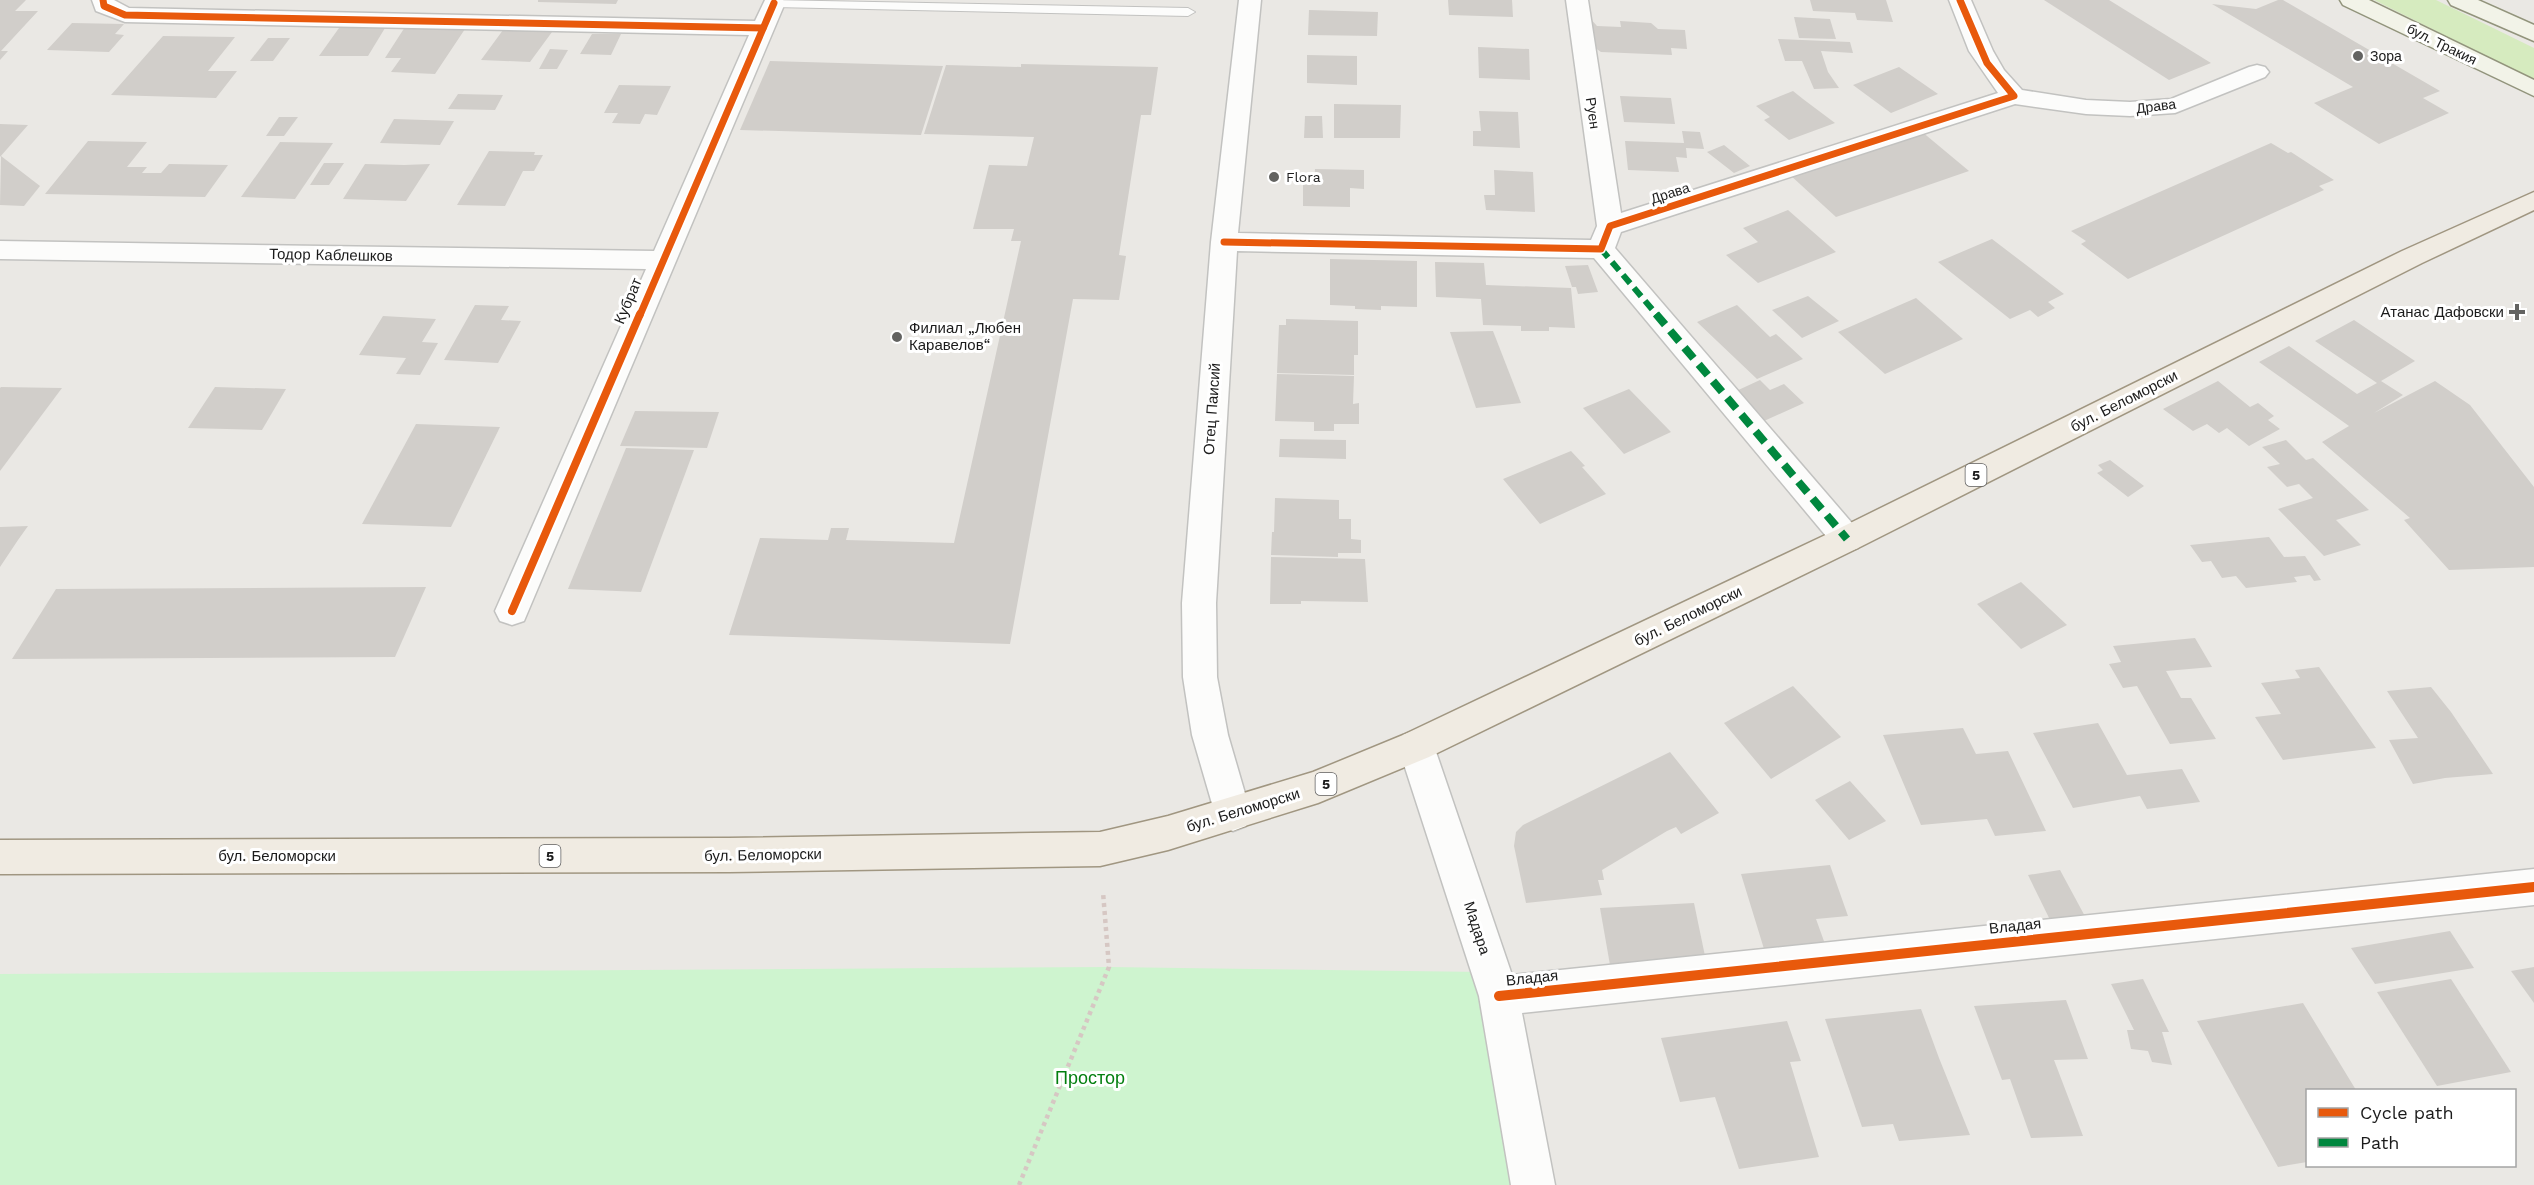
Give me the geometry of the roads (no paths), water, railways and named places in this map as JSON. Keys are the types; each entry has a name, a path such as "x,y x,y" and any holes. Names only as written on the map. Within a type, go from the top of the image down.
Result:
{"main road":[{"name":"бул. Тракия","path":"2351,0 2534,89"},
{"path":"2460,0 2534,34"},
{"name":"бул. Беломорски","path":"0,857 718,855 1100,849 1233,814 1318,787 1416,746 1847,539 2412,257 2534,200"}],"street":[{"path":"103,0 104,6 125,15 769,16"},
{"name":"Отец Паисий","path":"1233,814 1210,735 1200,677 1199,624 1224,242 1250,0"},
{"name":"Руен","path":"1577,0 1605,237"},
{"path":"1960,0 1977,47 1995,77 2014,96"},
{"name":"Кубрат","path":"512,611 769,16"},
{"name":"Драва","path":"1224,242 1605,237 2014,96 2086,107 2130,109 2175,106 2257,72"},
{"path":"1605,237 1847,539"},
{"name":"Тодор Каблешков","path":"0,250 662,260"},
{"name":"Мадара","path":"1416,746 1499,996 1533,1185"},
{"name":"Владая","path":"1499,996 2534,886"}],"lane":[{"path":"769,16 1188,12"}],"place":[{"name":"Зора","path":"2358,56"},
{"name":"Flora","path":"1274,177"},
{"name":"Атанас Дафовски","path":"2517,312"},
{"name":"Филиал „Любен Каравелов“","path":"897,337"}],"park label":[{"name":"Простор","path":"1090,1077"}]}
